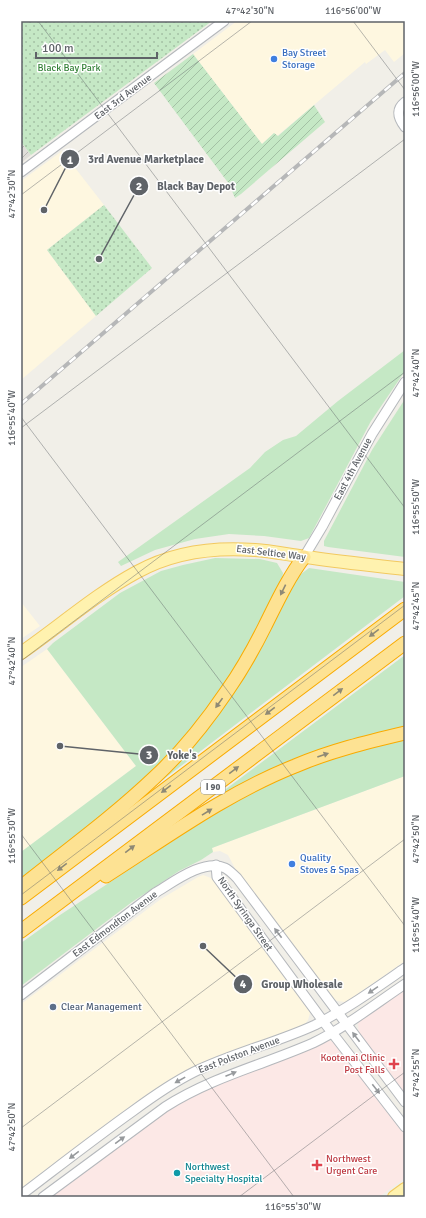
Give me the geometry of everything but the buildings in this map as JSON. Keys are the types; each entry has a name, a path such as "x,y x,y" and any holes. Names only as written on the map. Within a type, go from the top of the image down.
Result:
{"highway":[{"path":"21,887 126,803 155,778 186,746 238,675 265,627 286,583 304,557"},
{"name":"I 90","path":"21,898 405,609"},
{"name":"I 90","path":"21,931 405,643"},
{"path":"21,931 208,812 272,776 336,750 405,733"}],"main road":[{"name":"East Seltice Way","path":"21,653 108,590 138,572 171,558 193,553 226,549 255,550 405,569"},
{"path":"394,1197 405,1189"}],"street":[{"name":"East 3rd Avenue","path":"21,172 224,21"},
{"path":"405,102 400,107 398,113 399,118 405,127"},
{"name":"East 4th Avenue","path":"304,557 322,527 372,434 405,382"},
{"name":"East Edmondton Avenue","path":"21,994 155,893 178,879 199,869 216,865"},
{"name":"North Syringa Street","path":"405,1102 238,878 226,868 216,865 218,877 225,888 323,1021 405,1127"},
{"name":"East Polston Avenue","path":"21,1195 120,1120 173,1084 194,1072 226,1058 286,1038 323,1021 338,1013 405,968"},
{"name":"East Polston Avenue","path":"44,1197 183,1095 233,1073 295,1050 332,1032 405,984"}],"shaded area":[{"path":"237,21 405,21 405,53 394,62 385,50 366,64 365,62 277,136 274,133 262,144 193,54"},
{"path":"21,142 31,155 21,163"},
{"path":"62,151 104,205 47,250 96,316 21,380 21,181"},
{"path":"21,602 40,626 21,639"},
{"path":"47,649 136,766 21,852 21,667"},
{"path":"405,776 405,961 349,1000 345,1002 337,1001 333,998 237,872 228,855 220,851 213,852 212,848"},
{"path":"203,875 214,881 308,1007 310,1013 308,1020 305,1024 289,1031 212,1058 187,1070 133,1104 21,1188 21,1004 161,899"},
{"name":"Kootenai Clinic Post Falls","path":"405,989 405,1094 359,1034 358,1024 362,1018"},
{"path":"328,1040 333,1042 338,1047 405,1135 405,1178 379,1197 51,1197 157,1118 185,1100 210,1087"}],"green space":[{"name":"Black Bay Park","path":"21,21 212,21 31,155 21,142"},
{"path":"193,54 262,144 274,133 278,136 314,105 325,122 235,198 229,184 154,83"},
{"path":"104,205 152,268 96,316 47,250"},
{"path":"405,350 405,371 371,421 309,538 301,541 264,536 229,534 195,539 155,550 121,566 118,562 250,468 265,452 283,440 296,436 338,401"},
{"path":"405,399 405,557 324,546 324,541 372,450"},
{"path":"215,558 260,559 277,563 283,573 282,580 271,605 225,688 166,759 125,798 21,878 21,852 136,766 47,649 120,593 161,571"},
{"path":"309,568 405,582 405,596 152,788 180,761 251,663 295,581"},
{"path":"405,655 405,728 211,802 226,789"},
{"path":"405,739 405,776 212,848 213,852 179,871 132,902 21,986 21,943 60,915 191,829 260,787 339,755"}],"railway":[{"path":"21,404 405,73"}],"place":[{"name":"Bay Street Storage","path":"274,59"},
{"name":"3rd Avenue Marketplace","path":"44,210"},
{"name":"Black Bay Depot","path":"99,259"},
{"name":"Yoke's","path":"60,746"},
{"name":"Quality Stoves & Spas","path":"292,864"},
{"name":"Group Wholesale","path":"203,946"},
{"name":"Clear Management","path":"53,1007"},
{"name":"Kootenai Clinic Post Falls","path":"394,1064"},
{"name":"Northwest Urgent Care","path":"317,1165"},
{"name":"Northwest Specialty Hospital","path":"177,1173"}]}
